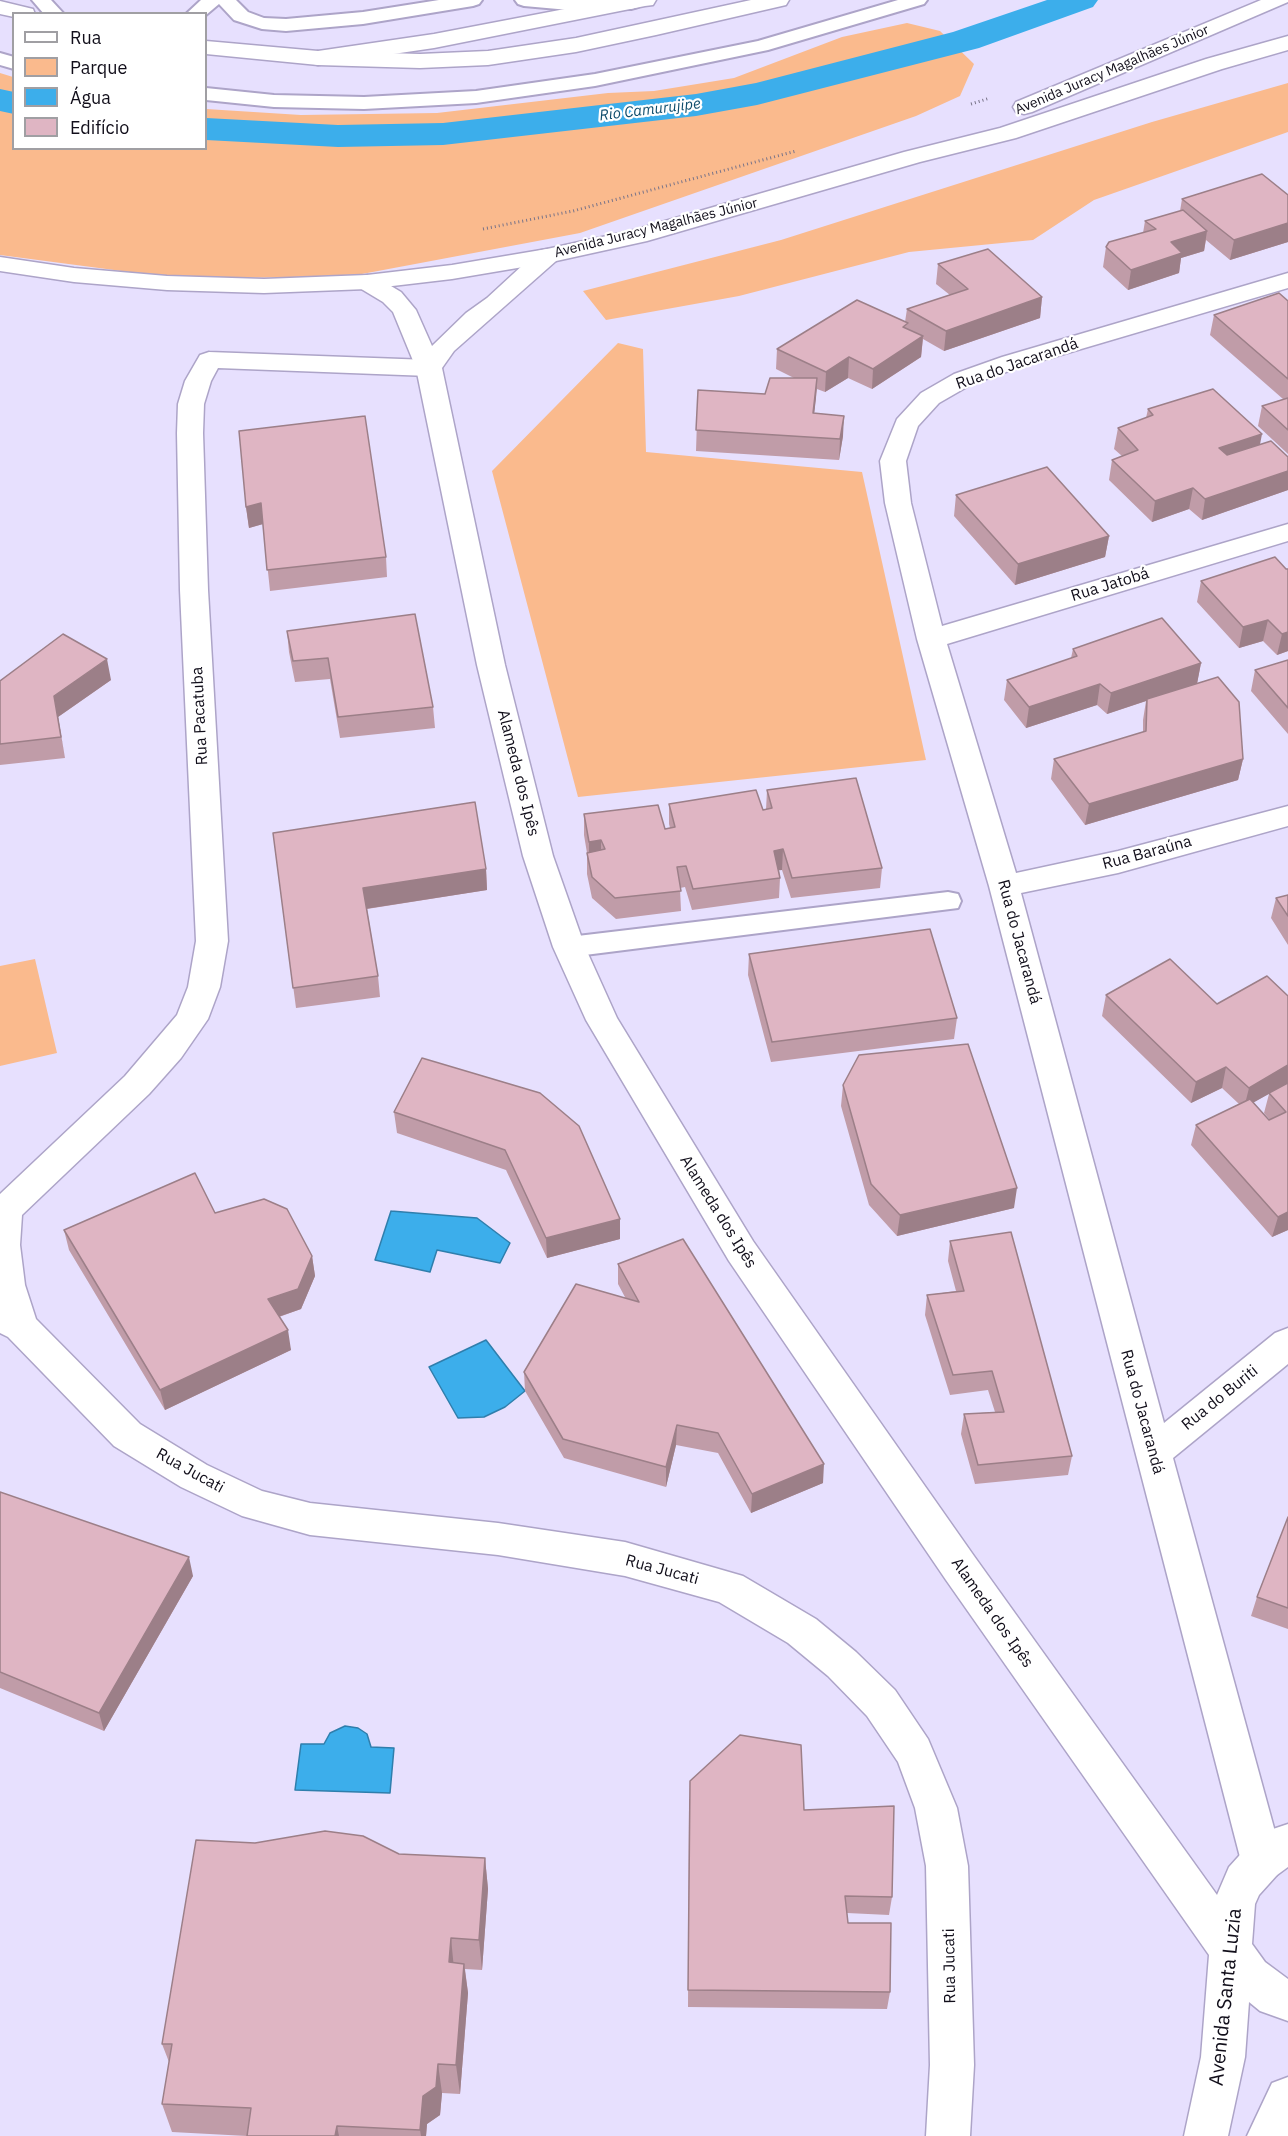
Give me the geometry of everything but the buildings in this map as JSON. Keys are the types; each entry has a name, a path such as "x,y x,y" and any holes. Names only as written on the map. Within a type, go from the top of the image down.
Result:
{"street":[{"path":"207,48 318,58 420,61 488,58 576,45 656,29 778,0"},
{"path":"318,58 434,41 638,2"},
{"path":"0,7 18,12"},
{"name":"Avenida Juracy Magalhães Júnior","path":"0,264 74,275 167,283 264,286 366,282 452,272 547,256 639,236 912,157 1008,132 1214,64 1284,21"},
{"name":"Avenida Juracy Magalhães Júnior","path":"912,157 1107,71 1284,21"},
{"path":"429,368 445,346 547,256"},
{"name":"Rua do Jacarandá","path":"1275,1852 1153,1453 1005,886 931,639 898,503 893,461 906,424 930,398 963,379 1011,362 1288,280"},
{"name":"Alameda dos Ipês","path":"366,282 392,297 404,310 429,368 494,676 538,856 569,947 602,1020 741,1251 960,1568 1231,1951 1251,1977 1275,1996 1288,2000"},
{"name":"Rua Pacatuba","path":"2,1213 137,1085 192,1019 204,987 212,941 194,579 190,433 191,404 198,381 209,360 429,368"},
{"name":"Rua Jatobá","path":"931,639 1288,532"},
{"name":"Rua Baraúna","path":"1005,886 1118,862 1288,816"},
{"name":"Rua Jucati","path":"2,1213 10,1322 127,1435 194,1476 255,1505 310,1519 498,1539 625,1559 729,1588 802,1631 842,1664 882,1703 914,1752 936,1808 947,1866 952,2065 948,2136"},
{"name":"Rua do Buriti","path":"1153,1453 1288,1343"},
{"name":"Avenida Santa Luzia","path":"1206,2136 1223,2057 1234,1904 1244,1881 1275,1852"},
{"path":"1269,2136 1288,2099"}],"lane":[{"path":"41,0 53,12"},
{"path":"198,12 213,0"},
{"path":"226,0 229,6 242,16 262,23 286,25 363,18 473,0"},
{"path":"524,0 569,4 638,2"},
{"path":"207,94 274,101 364,103 476,97 595,80 761,46 918,0"},
{"path":"569,947 948,901"}],"path":[{"path":"964,107 994,96"},
{"path":"482,229 573,211 797,151"}],"green space":[{"path":"907,23 940,31 974,64 960,96 916,116 580,233 346,277 175,278 0,255 0,73 12,77 12,150 207,150 207,109 301,115 437,113 608,93 654,91 734,78 842,37"},
{"path":"1288,83 1288,132 1094,200 1033,240 909,252 739,296 606,320 583,291 781,240 1152,122"},
{"path":"618,343 643,349 646,452 862,472 926,760 578,797 492,471"},
{"path":"35,959 57,1053 0,1066 0,966"}],"water":[{"path":"391,1211 477,1218 510,1243 500,1263 437,1250 430,1272 375,1260"},
{"path":"486,1340 525,1391 505,1407 484,1417 458,1418 429,1367"},
{"path":"345,1726 358,1728 367,1734 371,1747 394,1748 390,1793 295,1790 301,1744 324,1744 330,1733"}],"waterway":[{"name":"Rio Camurujipe","path":"207,129 338,136 443,134 696,105 757,94 966,40 1081,0"},
{"name":"Rio Camurujipe","path":"0,100 12,103"}]}
